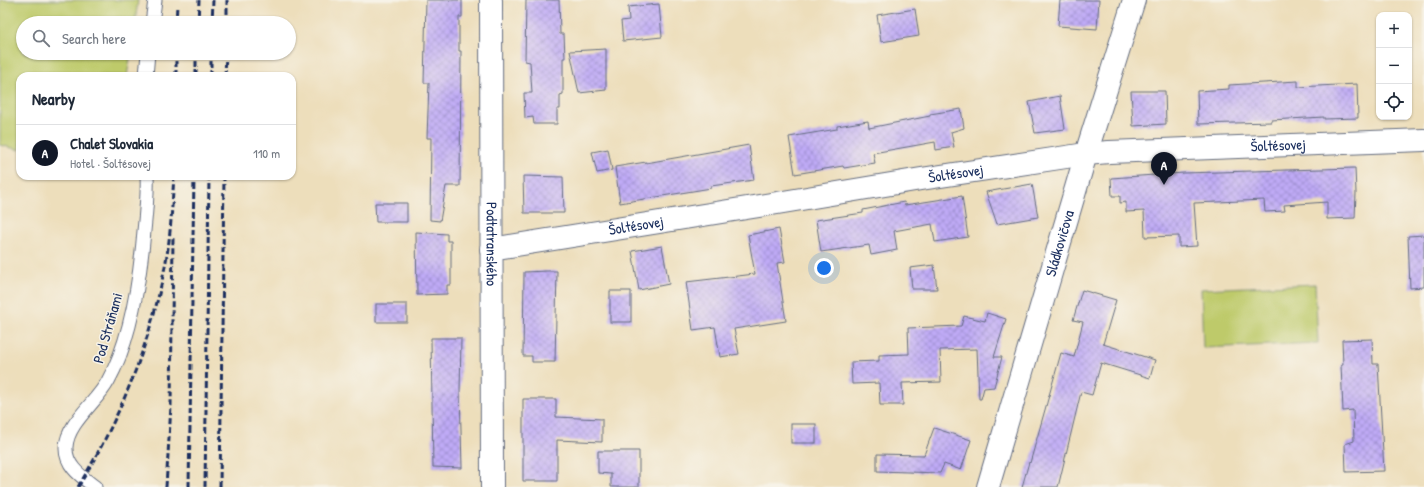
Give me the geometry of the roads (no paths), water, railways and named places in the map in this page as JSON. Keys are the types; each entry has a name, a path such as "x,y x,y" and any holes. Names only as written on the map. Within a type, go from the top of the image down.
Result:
{"street":[{"name":"Podtatranského","path":"492,0 492,487"},
{"name":"Sládkovičova","path":"988,487 1086,154 1134,0"},
{"name":"Šoltésovej","path":"491,249 745,209 921,179 1086,154 1138,150 1424,140"}],"lane":[{"path":"153,16 155,0"},
{"path":"146,72 147,60"},
{"name":"Pod Stráňami","path":"96,487 83,478 70,464 66,448 72,427 97,398 108,382 117,362 126,334 141,261 148,192 147,180"}],"railway":[{"path":"198,16 199,0"},
{"path":"212,16 213,0"},
{"path":"227,0 227,16"},
{"path":"176,16 177,5"},
{"path":"176,60 176,72"},
{"path":"196,60 196,72"},
{"path":"211,60 211,72"},
{"path":"225,72 226,60"},
{"path":"78,487 108,434 121,406 143,350 160,291 168,250 174,180"},
{"path":"189,487 194,180"},
{"path":"205,487 209,180"},
{"path":"220,487 224,180"},
{"path":"166,487 171,406 173,238"}],"place":[{"name":"Chalet Slovakia","path":"1164,185"}]}
